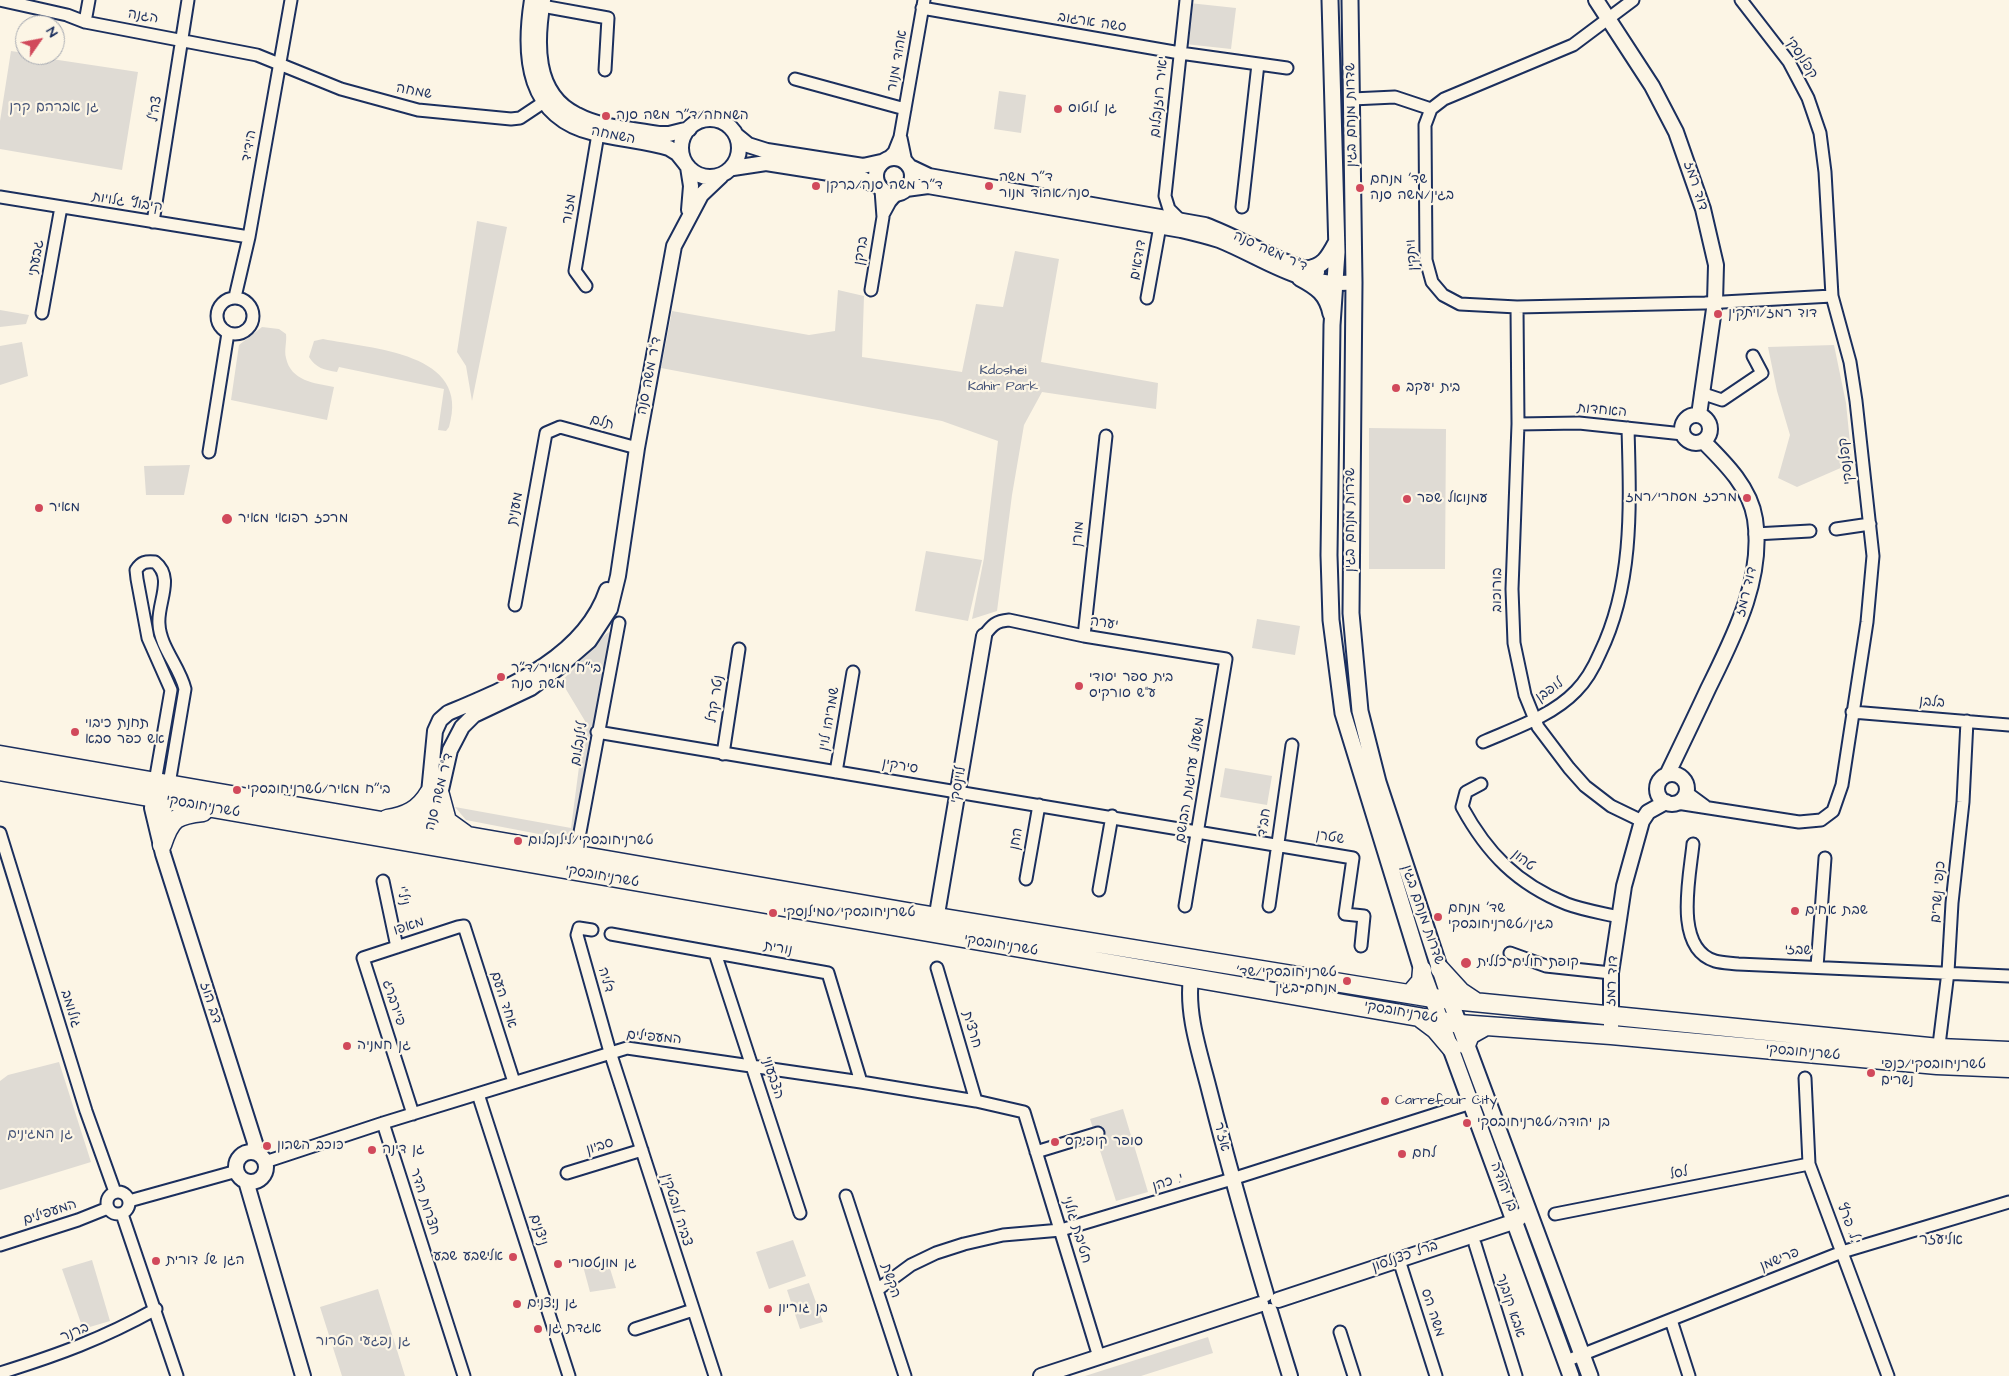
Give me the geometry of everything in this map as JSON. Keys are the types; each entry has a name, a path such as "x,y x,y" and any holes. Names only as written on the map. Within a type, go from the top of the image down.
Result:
{"main road":[{"name":"שדרות מנחם בגין","path":"1330,0 1337,242 1333,320 1329,555 1331,620 1343,713 1422,970 1459,1024"},
{"name":"שדרות מנחם בגין","path":"1350,0 1354,282 1351,613 1360,711 1378,782 1440,969 1442,999"},
{"path":"1333,320 1324,294 1303,274 1320,266 1331,254 1337,242"},
{"name":"טשרניחובסקי","path":"0,755 161,791 220,810 426,834 470,836 937,917 1442,999 1481,1004 1612,1014 1939,1048 2009,1051"},
{"name":"טשרניחובסקי","path":"0,771 375,820 573,872 1459,1024 1611,1035 1937,1065 2009,1068"},
{"path":"375,820 397,818 410,813 434,794 451,826 470,836"},
{"path":"162,849 167,830 177,816 220,810"},
{"path":"1440,969 1461,992 1481,1004"},
{"path":"1410,994 1421,981 1422,970"},
{"name":"בן יהודה","path":"1442,999 1441,1020 1459,1047 1528,1210 1590,1376"},
{"path":"1417,1016 1459,1047 1470,1035 1486,1026"},
{"name":"בן יהודה","path":"1459,1024 1459,1047 1471,1103 1516,1221 1571,1376"}],"street":[{"name":"הגנה","path":"0,0 67,15 85,22 183,39 257,55 280,64"},
{"path":"85,22 89,0"},
{"name":"צה\"ל","path":"153,222 188,0"},
{"name":"הידיד","path":"235,297 249,237 291,0"},
{"name":"יאיר רוזנבלום","path":"1165,196 1186,0"},
{"name":"דוד רמז","path":"1596,0 1652,86 1676,132 1703,209 1716,265 1714,302 1699,415 1706,420 1709,427 1708,435 1703,441 1694,442 1683,434"},
{"path":"1352,99 1395,97 1432,109 1444,99 1573,45 1634,0"},
{"name":"קפלנסקי","path":"1667,799 1799,822 1821,820 1833,812 1842,785 1871,583 1873,556 1870,524 1850,362 1832,296 1825,172 1820,133 1808,98 1789,62 1741,0"},
{"path":"548,99 540,67 538,35 539,2 608,18 605,70"},
{"name":"סשה ארגוב","path":"923,4 1180,53 1287,68"},
{"name":"אהוד מנור","path":"884,160 897,145 902,126 923,4"},
{"name":"שמחה","path":"280,64 341,89 418,110 511,120 520,118 548,99"},
{"path":"1242,207 1258,64"},
{"path":"795,79 905,109"},
{"name":"השמחה","path":"548,99 567,110 597,122 659,134 669,134 689,129"},
{"name":"השמחה","path":"548,99 560,119 577,128 669,148 677,153 686,165"},
{"name":"ויתקין","path":"1432,109 1425,125 1426,260 1432,282 1443,295 1460,304 1517,307 1714,302 1832,296"},
{"path":"718,120 727,124 737,136 748,145 767,151 863,166 900,158 908,164 912,179 902,192 890,194 860,178 766,163 703,177 686,165 681,148 689,129 698,122 718,120"},
{"name":"אהוד מנור","path":"902,126 902,148 908,164"},
{"name":"מזור","path":"586,286 575,271 598,134"},
{"path":"727,172 740,149 737,136"},
{"path":"880,188 876,172 884,160"},
{"name":"ד\"ר משה סנה","path":"908,164 929,176 1179,219 1222,231 1303,274"},
{"name":"ד\"ר משה סנה","path":"684,223 690,201 686,165"},
{"name":"ד\"ר משה סנה","path":"426,834 434,794 450,750 458,733 468,719 531,688 544,679 577,653 604,620 613,598 618,576 623,532 637,448 674,246 684,223 701,195 727,172"},
{"name":"ד\"ר משה סנה","path":"902,192 928,186 1160,226 1218,240 1303,274 1354,282"},
{"name":"ברקן","path":"871,290 883,217 880,188"},
{"name":"ברקן","path":"883,217 890,202 902,192"},
{"path":"1146,214 1157,208 1165,196"},
{"path":"1165,196 1169,209 1179,219"},
{"name":"קיבוץ גלויות","path":"0,198 249,237"},
{"name":"גבעתי","path":"42,313 61,207"},
{"name":"דודאים","path":"1147,298 1160,226"},
{"path":"235,297 249,304 253,316 246,330 241,333 228,333 218,324 217,312 223,301 235,297"},
{"name":"בורוכוב","path":"1517,307 1518,424 1512,589 1514,643 1525,695 1535,719 1553,748 1585,786 1611,806 1645,816"},
{"path":"208,452 228,333"},
{"path":"1701,393 1722,400 1762,373 1753,356"},
{"path":"1683,434 1684,422 1690,416 1699,415"},
{"name":"האחדות","path":"1518,424 1579,423 1683,434"},
{"name":"תלם","path":"560,427 637,448"},
{"name":"מענית","path":"515,605 546,433 560,427"},
{"name":"לופבן","path":"1483,742 1535,719 1560,705 1577,691 1590,675 1608,637 1621,593 1628,545 1630,496 1628,428"},
{"name":"מורן","path":"1084,636 1106,436"},
{"name":"דוד רמז","path":"1667,799 1660,779 1674,776 1681,748 1739,625 1755,564 1755,519 1742,487 1727,466 1703,441"},
{"path":"1836,529 1870,524"},
{"path":"1755,534 1810,531"},
{"name":"ד\"ר משה סנה","path":"434,794 435,731 440,720 448,713 526,678 569,644 600,607 623,532"},
{"path":"148,561 155,562 164,574 158,624 162,638 183,679 185,689 161,791 171,690 148,638 136,579 136,570 140,564 148,561"},
{"name":"יערה","path":"984,636 992,625 1000,621 1009,620 1084,636 1226,659"},
{"name":"לילנבלום","path":"573,872 597,732 619,623"},
{"name":"לוינסקי","path":"934,934 984,636"},
{"name":"נטר קרל","path":"723,754 740,649"},
{"name":"משעול ערוגות הבושם","path":"1185,906 1226,659"},
{"name":"שמריהו לוין","path":"836,772 853,672"},
{"name":"בלבן","path":"1852,712 2009,725"},
{"name":"כנפי נשרים","path":"1937,1065 1948,972 1952,902 1963,802 1967,721"},
{"name":"סירקין","path":"597,732 1197,830"},
{"name":"חב\"ד","path":"1269,906 1292,745"},
{"path":"1645,816 1667,799 1683,798 1686,792 1685,783 1674,776"},
{"name":"טהון","path":"1481,784 1466,792 1462,807 1477,835 1496,858 1531,887 1568,905 1620,917"},
{"name":"דב הוז","path":"161,791 152,808 162,849 255,1143 254,1152"},
{"name":"קפלנסקי","path":"1686,792 1707,807"},
{"name":"החן","path":"1026,879 1039,804"},
{"path":"1099,890 1112,816"},
{"name":"דוד רמז","path":"1611,1035 1611,973 1624,886 1645,816"},
{"name":"שטרן","path":"1197,830 1353,858 1345,914 1364,916 1361,946"},
{"name":"גולומב","path":"0,833 86,1111 114,1192"},
{"name":"שבזי","path":"1693,844 1687,922 1691,939 1702,953 1714,961 1738,964 2009,976"},
{"path":"1816,967 1825,858"},
{"name":"ניל\"י","path":"383,881 397,947"},
{"name":"מאפו","path":"363,958 464,926"},
{"name":"אחד העם","path":"464,926 514,1082"},
{"name":"דליה","path":"592,930 579,928 577,935 610,1052"},
{"name":"נורית","path":"611,934 828,973 861,1082"},
{"name":"הצבעוני","path":"715,953 800,1213"},
{"path":"1510,953 1546,966 1611,973"},
{"name":"פיירברג","path":"363,958 413,1114"},
{"name":"חרצית","path":"936,968 976,1101"},
{"name":"אז\"ר","path":"1191,977 1190,989 1194,1030 1232,1179 1290,1376"},
{"name":"המעפילים","path":"265,1162 382,1123 627,1048 861,1082 976,1101 1024,1112"},
{"name":"צביה לובטקין","path":"610,1052 715,1376"},
{"name":"י.ל. פרץ","path":"1805,1078 1809,1164 1888,1376"},
{"name":"ניצנים","path":"478,1094 569,1376"},
{"name":"י. כהן","path":"877,1290 910,1265 936,1253 1003,1235 1061,1230 1232,1179 1471,1103"},
{"name":"חטיבת גולני","path":"1024,1112 1099,1357"},
{"name":"חצרות הדר","path":"382,1123 464,1376"},
{"path":"1036,1152 1098,1133"},
{"name":"סביון","path":"567,1173 642,1150"},
{"path":"129,1201 242,1176 260,1178 265,1171 265,1162 260,1156 254,1152 246,1153 240,1157 236,1164 242,1176 303,1376"},
{"name":"לסל","path":"1555,1214 1809,1164"},
{"path":"114,1192 124,1193 129,1201 128,1207 122,1214 112,1213 108,1208 107,1199 114,1192"},
{"name":"הקשת","path":"846,1196 905,1376"},
{"name":"פרישמן","path":"1566,1361 1842,1252 2009,1202"},
{"name":"המעפילים","path":"0,1245 61,1226 108,1208"},
{"name":"ברל כצנלסון","path":"1041,1376 1516,1221 1525,1216 1528,1210"},
{"path":"122,1214 156,1309 177,1376"},
{"name":"אבא קובנר","path":"1474,1244 1516,1376"},
{"name":"משה הס","path":"1399,1260 1436,1376"},
{"name":"ברנר","path":"0,1373 64,1354 113,1333 156,1309"},
{"path":"635,1329 694,1310"},
{"path":"1671,1320 1689,1376"},
{"path":"1340,1332 1354,1376"}],"green space":[{"path":"1189,3 1236,8 1231,49 1185,44"},
{"name":"גן אברהם קרן","path":"11,51 15,52 15,65 65,65 65,61 138,72 122,170 0,149 0,121"},
{"path":"999,91 1026,95 1021,133 994,129"},
{"path":"477,221 507,227 472,401 466,366 457,352"},
{"name":"Kdoshei Kahir Park","path":"1015,251 1059,259 1041,362 1158,383 1156,409 1042,392 1024,425 1012,495 997,611 972,619 984,558 998,441 942,421 661,368 672,311 809,335 835,331 838,290 864,296 862,357 962,372 976,304 1003,307"},
{"path":"0,310 29,315 26,324 0,327"},
{"path":"262,327 279,329 286,334 286,358 293,372 304,380 334,387 327,420 231,400 239,345"},
{"path":"323,339 390,351 413,359 432,369 446,383 452,402 449,427 446,431 438,430 444,389 339,367 337,372 321,368 314,364 309,357 314,341"},
{"path":"22,342 28,376 0,385 0,346"},
{"path":"1834,345 1846,403 1852,463 1797,487 1778,478 1790,435 1777,391 1768,347"},
{"name":"עמנואל שפר","path":"1369,428 1446,429 1445,569 1369,569"},
{"path":"190,465 184,495 146,495 144,466"},
{"path":"926,551 982,560 968,621 915,611"},
{"path":"1257,619 1300,626 1295,655 1252,648"},
{"path":"610,632 580,842 466,820 455,807 571,828 585,721 561,681"},
{"path":"1225,768 1272,776 1267,805 1220,797"},
{"name":"גן המגינים","path":"59,1062 91,1162 0,1190 0,1081 8,1075"},
{"path":"1123,1109 1148,1192 1116,1201 1090,1119"},
{"path":"793,1240 806,1276 769,1289 756,1252"},
{"path":"607,1259 616,1288 590,1292 583,1266"},
{"path":"92,1260 110,1321 83,1329 62,1269"},
{"path":"809,1283 823,1322 800,1329 787,1290"},
{"name":"גן נפגעי הטרור","path":"378,1289 405,1376 342,1376 320,1307"},
{"path":"1208,1337 1213,1353 1141,1376 1085,1376"}],"place":[{"name":"גן לוטוס","path":"1058,109"},
{"name":"השמחה/ד״ר משה סנה","path":"606,116"},
{"name":"ד״ר משה סנה/ברקן","path":"816,186"},
{"name":"ד״ר משה סנה/אהוד מנור","path":"989,186"},
{"name":"שד׳ מנחם בגין/משה סנה","path":"1360,188"},
{"name":"דוד רמז/ויתקין","path":"1718,314"},
{"name":"בית יעקב","path":"1396,388"},
{"name":"מרכז מסחרי/רמז","path":"1747,498"},
{"name":"עמנואל שפר","path":"1407,499"},
{"name":"מאיר","path":"39,508"},
{"name":"מרכז רפואי מאיר","path":"227,519"},
{"name":"בי״ח מאיר/ד״ר משה סנה","path":"501,677"},
{"name":"בית ספר יסודי ע\"ש סורקיס","path":"1079,686"},
{"name":"תחנת כיבוי אש כפר סבא","path":"75,732"},
{"name":"בי״ח מאיר/טשרניחובסקי","path":"237,790"},
{"name":"טשרניחובסקי/לילנבלום","path":"518,841"},
{"name":"שבת אחים","path":"1795,911"},
{"name":"טשרניחובסקי/סמילנסקי","path":"773,913"},
{"name":"שד׳ מנחם בגין/טשרניחובסקי","path":"1438,917"},
{"name":"קופת חולים כללית","path":"1466,963"},
{"name":"טשרניחובסקי/שד׳ מנחם בגין","path":"1347,981"},
{"name":"גן חמניה","path":"347,1046"},
{"name":"טשרניחובסקי/כנפי נשרים","path":"1871,1073"},
{"name":"Carrefour City","path":"1385,1101"},
{"name":"בן יהודה/טשרניחובסקי","path":"1467,1123"},
{"name":"סופר קופיקס","path":"1055,1142"},
{"name":"כוכב השרון","path":"267,1146"},
{"name":"גן דינה","path":"372,1150"},
{"name":"לחם","path":"1402,1154"},
{"name":"אלישבע שבע","path":"513,1257"},
{"name":"הגן של דורית","path":"156,1261"},
{"name":"גן מונטסורי","path":"558,1264"},
{"name":"גן ניצנים","path":"517,1304"},
{"name":"בן גוריון","path":"768,1309"},
{"name":"אגדת גן","path":"538,1329"}],"district":[{"name":"אליעזר","path":"1941,1241"}]}
